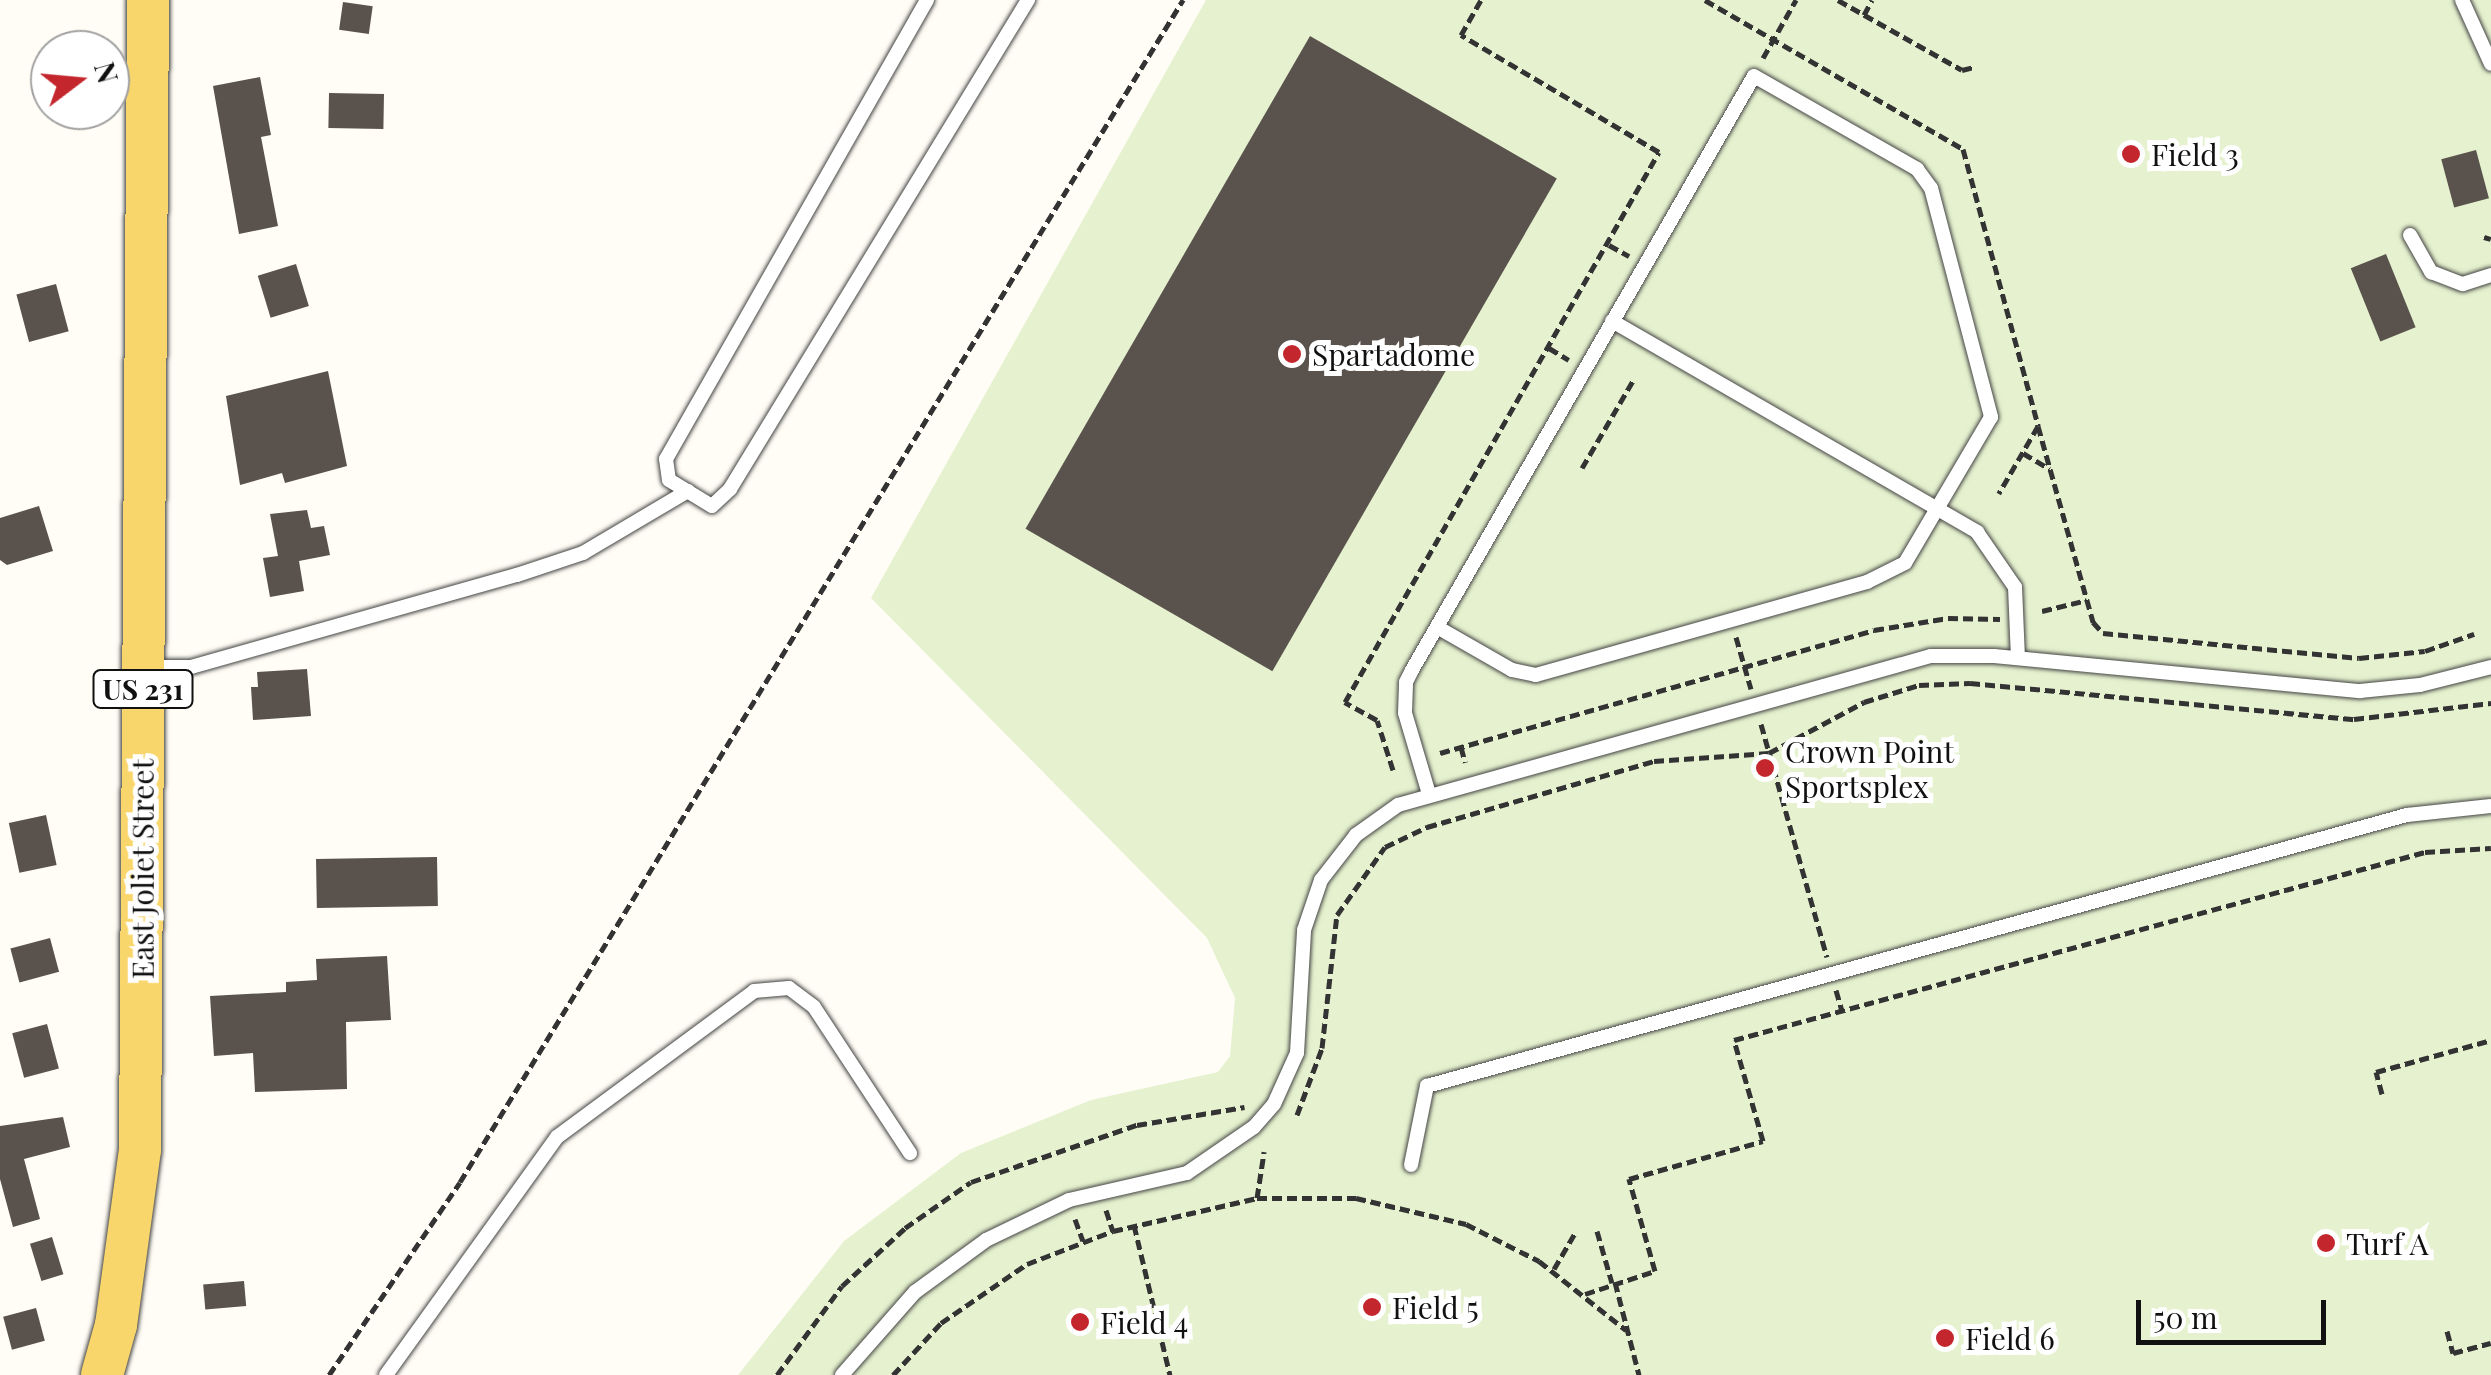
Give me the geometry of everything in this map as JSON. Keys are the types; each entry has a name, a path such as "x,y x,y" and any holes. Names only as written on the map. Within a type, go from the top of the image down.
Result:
{"main road":[{"name":"East Joliet Street","path":"102,1375 130,1237 140,1149 148,0"}],"lane":[{"path":"927,0 666,459 669,480 712,506 730,489 1028,0"},
{"path":"2462,0 2491,64"},
{"path":"1429,794 1403,696 1437,627 1754,76 1918,169 1931,188 1990,405 1987,428 1918,549 1892,571 1732,621 1536,675 1512,670 1437,627"},
{"path":"2410,234 2431,272 2463,284 2491,275"},
{"path":"1612,321 1942,510 1988,542 2008,572 2019,600 2018,658"},
{"path":"143,666 191,667 517,575 583,553 688,492"},
{"path":"842,1375 915,1292 986,1240 1069,1200 1187,1173 1254,1127 1274,1104 1298,1053 1304,930 1321,880 1377,818 1429,794 1903,660 2018,658 2360,691 2430,684 2491,667"},
{"path":"1412,1165 1427,1086 2407,815 2491,806"},
{"path":"386,1375 557,1137 754,990 790,988 814,1007 910,1153"}],"path":[{"path":"330,1375 460,1182 1183,0"},
{"path":"1393,770 1377,720 1345,702 1659,152 1461,35 1481,0"},
{"path":"1754,76 1796,0"},
{"path":"1838,0 1962,70 1974,66"},
{"path":"1864,15 1872,0"},
{"path":"1582,468 1634,378"},
{"path":"2038,426 2095,626 2107,634 2319,655 2406,654 2474,634"},
{"path":"2023,453 2052,470"},
{"path":"2042,611 2087,600"},
{"path":"1440,753 1900,624 1975,618 2002,620"},
{"path":"1974,634 1975,618"},
{"path":"1732,621 1827,956"},
{"path":"1970,683 1971,675"},
{"path":"1297,1115 1322,1048 1332,933 1354,884 1396,840 1480,811 1654,761 1769,753 1901,688 1970,683 2354,719 2491,703"},
{"path":"1461,746 1465,762"},
{"path":"1477,801 1480,811"},
{"path":"1585,1294 1656,1270 1629,1179 1763,1141 1734,1040 2425,852 2491,848"},
{"path":"1835,986 1842,1011"},
{"path":"2382,1094 2376,1072 2491,1040"},
{"path":"777,1375 842,1286 905,1228 971,1182 1137,1124 1245,1107"},
{"path":"1257,1198 1264,1152"},
{"path":"892,1375 977,1294 1083,1241 1134,1225 1257,1198 1333,1196 1417,1208 1481,1230 1553,1270 1626,1330"},
{"path":"1106,1206 1112,1231"},
{"path":"1074,1216 1083,1241"},
{"path":"1134,1225 1170,1375"},
{"path":"1597,1232 1639,1375"},
{"path":"1553,1270 1575,1233"},
{"path":"2447,1330 2453,1353 2491,1342"}],"green space":[{"name":"Crown Point Sportsplex","path":"1206,0 2491,0 2491,1375 738,1375 844,1241 961,1153 1091,1100 1218,1072 1230,1056 1235,998 1207,938 871,598"}],"building":[{"path":"343,2 373,6 369,34 339,30"},
{"name":"Spartadome","path":"1310,36 1557,178 1272,671 1026,529"},
{"path":"260,77 271,135 261,137 278,226 239,234 213,86"},
{"path":"329,93 384,94 383,129 328,128"},
{"path":"2476,150 2489,198 2454,208 2441,159"},
{"path":"2386,254 2416,327 2380,341 2351,268"},
{"path":"296,264 309,306 271,318 258,276"},
{"path":"56,284 69,331 29,342 16,295"},
{"path":"328,371 347,466 285,483 282,473 240,485 226,396"},
{"path":"39,506 53,551 7,565 0,560 0,518"},
{"path":"307,510 311,528 324,526 330,555 299,561 304,591 270,597 263,558 278,556 270,514"},
{"path":"307,669 311,716 253,720 251,687 258,687 257,672"},
{"path":"46,815 57,865 19,873 9,823"},
{"path":"437,857 438,906 317,908 316,859"},
{"path":"50,938 59,972 19,982 10,949"},
{"path":"387,956 391,1020 346,1022 347,1089 255,1092 253,1053 214,1056 210,996 286,992 286,982 317,980 316,959"},
{"path":"47,1024 59,1068 24,1078 12,1033"},
{"path":"63,1117 70,1147 24,1159 40,1219 13,1227 0,1179 0,1126"},
{"path":"52,1237 63,1274 41,1281 30,1244"},
{"path":"244,1281 246,1306 205,1309 203,1285"},
{"path":"36,1308 45,1341 12,1350 3,1317"}],"place":[{"name":"Field 3","path":"2131,154"},
{"name":"Spartadome","path":"1292,354"},
{"name":"Crown Point Sportsplex","path":"1765,768"},
{"name":"Turf A","path":"2326,1243"},
{"name":"Field 5","path":"1372,1307"},
{"name":"Field 4","path":"1080,1322"},
{"name":"Field 6","path":"1945,1338"}]}
